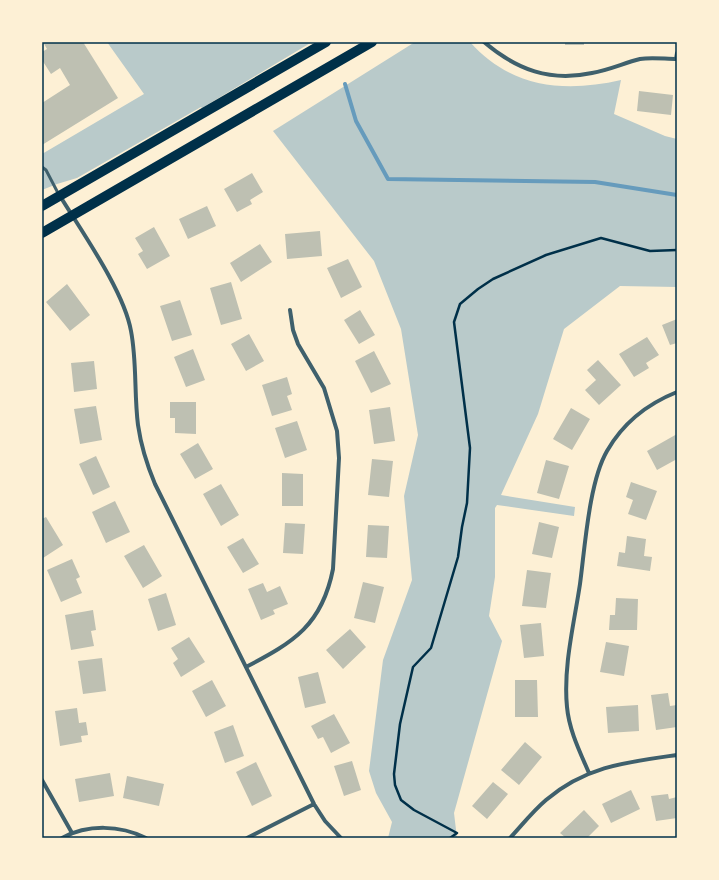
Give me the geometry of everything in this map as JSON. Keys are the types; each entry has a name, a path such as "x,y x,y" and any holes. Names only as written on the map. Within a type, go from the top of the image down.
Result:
{"main road":[{"path":"42,206 326,42"},
{"path":"42,234 372,42"}],"street":[{"path":"484,42 506,58 532,72 560,76 591,73 641,59 677,59 677,53"},
{"path":"60,196 103,268 123,307 131,330 135,367 138,425 149,469 178,533 314,804 325,821 341,838"},
{"path":"246,667 278,650 305,629 323,602 330,584 333,569 339,458 337,431 324,388 298,344 293,330 290,310"},
{"path":"589,772 570,727 566,691 591,508 599,470 606,452 615,438 632,418 654,402 677,392"},
{"path":"510,838 546,800 565,786 589,772 631,761 677,755"},
{"path":"42,780 72,833"},
{"path":"247,838 314,804"},
{"path":"62,838 72,833 87,829 116,828 146,838"}],"lane":[{"path":"42,167 46,170 60,196"}],"path":[{"path":"450,838 457,833 414,810 401,800 394,774 400,724 413,667 431,648 458,557 467,504 470,448 454,322 460,304 493,279 546,255 601,238 650,251 677,250"}],"shaded area":[{"path":"107,42 312,42 202,108 201,107 77,178 42,190 42,154 144,94"},
{"path":"415,42 470,42 486,57 503,69 521,78 540,83 559,86 579,86 621,80 614,114 665,136 677,139 677,287 620,286 564,329 538,414 501,495 575,507 574,516 497,505 495,508 495,577 489,616 502,641 454,813 457,838 388,838 392,822 376,793 369,771 383,660 412,580 404,496 418,435 401,329 374,261 273,131"}],"building":[{"path":"43,42 83,42 118,98 42,145 42,103 70,85 60,68 51,74 42,60 42,52 47,49"},
{"path":"565,42 584,42 584,45 565,45"},
{"path":"639,91 673,95 671,115 637,111"},
{"path":"252,173 263,192 250,200 252,204 237,212 224,189"},
{"path":"207,206 216,226 188,239 179,219"},
{"path":"154,227 170,256 147,269 138,254 143,251 135,238"},
{"path":"320,231 322,256 287,259 285,234"},
{"path":"260,244 272,262 241,282 230,263"},
{"path":"348,259 362,287 341,298 327,268"},
{"path":"231,282 242,319 221,325 210,288"},
{"path":"67,284 90,315 70,331 46,302"},
{"path":"180,300 192,335 172,341 160,306"},
{"path":"360,310 375,335 359,344 344,320"},
{"path":"677,319 677,343 670,345 662,325"},
{"path":"249,334 264,361 246,371 231,344"},
{"path":"647,337 659,355 646,363 649,368 634,377 619,354"},
{"path":"193,349 205,380 186,387 174,357"},
{"path":"374,351 391,384 371,393 355,361"},
{"path":"598,360 621,385 599,405 585,390 596,380 587,370"},
{"path":"94,361 97,389 74,392 71,363"},
{"path":"287,377 292,394 287,396 292,410 272,416 262,385"},
{"path":"170,402 196,402 196,434 175,433 175,418 170,418"},
{"path":"96,406 102,440 80,444 74,409"},
{"path":"390,407 395,441 374,444 369,410"},
{"path":"571,408 590,419 572,450 553,439"},
{"path":"297,421 307,450 285,458 275,428"},
{"path":"677,434 677,459 657,470 647,451"},
{"path":"198,443 213,469 195,479 180,454"},
{"path":"96,456 110,487 93,495 79,464"},
{"path":"372,459 393,461 389,497 368,495"},
{"path":"546,460 569,466 559,499 537,493"},
{"path":"282,473 303,474 303,506 282,506"},
{"path":"631,482 657,491 646,520 628,514 633,500 626,497"},
{"path":"221,484 239,515 221,526 203,494"},
{"path":"115,501 130,532 106,543 92,512"},
{"path":"46,517 63,545 43,558 42,519"},
{"path":"539,522 559,527 552,558 532,554"},
{"path":"285,523 305,524 303,554 283,553"},
{"path":"368,525 389,526 387,558 366,557"},
{"path":"627,536 646,539 644,556 652,557 650,571 617,566 619,552 625,553"},
{"path":"243,538 259,564 243,573 227,547"},
{"path":"144,545 162,576 143,588 124,556"},
{"path":"72,559 80,577 76,579 82,593 61,602 47,570"},
{"path":"527,570 551,573 546,608 522,606"},
{"path":"363,582 384,587 375,623 354,618"},
{"path":"263,583 267,592 280,586 288,604 273,610 275,614 261,620 248,589"},
{"path":"166,593 176,625 158,631 148,599"},
{"path":"616,598 638,599 637,630 609,630 610,615 615,615"},
{"path":"93,610 96,630 91,631 94,646 71,650 65,615"},
{"path":"541,623 544,656 524,658 520,625"},
{"path":"350,629 366,647 343,669 326,650"},
{"path":"189,637 205,662 181,677 173,663 178,659 171,648"},
{"path":"606,642 629,646 624,676 600,672"},
{"path":"102,658 106,691 83,694 78,661"},
{"path":"318,672 326,703 305,708 298,677"},
{"path":"212,680 226,706 206,717 192,691"},
{"path":"515,680 537,680 538,717 515,717"},
{"path":"668,693 670,706 677,705 677,727 656,730 651,695"},
{"path":"638,705 639,731 608,733 606,707"},
{"path":"77,708 79,723 86,722 88,735 81,736 82,742 60,746 55,711"},
{"path":"334,714 350,743 331,753 323,737 318,739 311,726"},
{"path":"233,725 244,756 225,763 214,732"},
{"path":"525,742 542,757 519,785 501,770"},
{"path":"352,761 361,790 344,796 334,766"},
{"path":"256,762 272,796 252,806 236,772"},
{"path":"110,773 114,796 79,802 75,779"},
{"path":"127,776 164,784 159,806 123,798"},
{"path":"493,782 508,794 487,819 472,806"},
{"path":"631,790 640,809 611,823 602,804"},
{"path":"668,794 669,799 677,797 677,818 656,821 651,796"},
{"path":"584,810 599,826 587,838 566,838 560,833"}],"waterway":[{"path":"345,84 356,121 388,179 595,182 677,195"}]}
